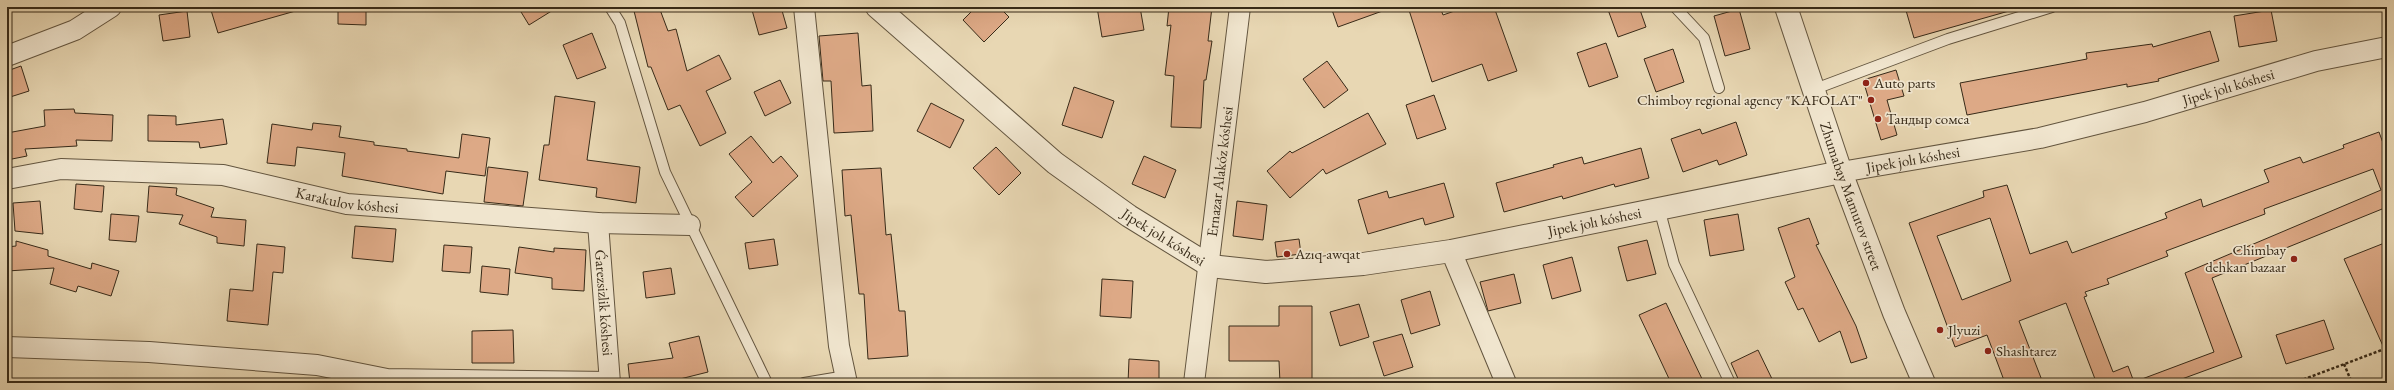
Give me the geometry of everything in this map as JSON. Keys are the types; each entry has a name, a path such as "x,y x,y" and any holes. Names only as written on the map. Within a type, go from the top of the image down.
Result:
{"street":[{"path":"7,56 75,30 111,7"},
{"path":"804,7 839,346 846,380"},
{"name":"Jipek jolı kóshesi","path":"877,7 1055,163 1129,216 1210,266 1266,272 1363,264 1451,251 1659,207 1841,172 2040,138 2145,112 2316,61 2387,47"},
{"name":"Ernazar Alakóz kóshesi","path":"1194,383 1210,266 1240,7"},
{"name":"Zhumabay Mamutov street","path":"1786,7 1815,89 1841,172 1894,314 1924,383"},
{"name":"Karakulov kóshesi","path":"7,179 61,169 223,175 347,204 598,223 690,225"},
{"name":"Ǵarezsizlik kóshesi","path":"598,223 610,383"},
{"path":"1451,251 1506,383"},
{"path":"7,347 148,352 317,365 387,379 610,383"}],"lane":[{"path":"610,7 620,23 665,172 767,383"},
{"path":"1675,7 1704,38 1719,88"},
{"path":"1815,89 1836,83 1948,39 2052,7"},
{"path":"1659,207 1674,264 1730,383"},
{"path":"804,383 846,380"}],"path":[{"path":"2294,383 2387,348"},
{"path":"2344,364 2352,383"}],"building":[{"path":"210,7 299,7 299,10 218,33"},
{"path":"338,7 366,7 366,25 338,24"},
{"path":"518,7 558,7 529,25"},
{"path":"633,7 659,7 668,31 676,29 687,71 719,55 731,79 706,91 726,133 700,146 680,105 668,110 651,67 648,67"},
{"path":"763,7 781,7 787,28 759,35 752,10"},
{"path":"976,7 999,7 1009,17 984,42 963,20"},
{"path":"1097,7 1140,7 1144,30 1102,37"},
{"path":"1169,7 1212,7 1208,41 1212,41 1206,80 1204,80 1201,128 1171,127 1174,76 1165,75 1171,25 1167,26"},
{"path":"1331,7 1387,7 1388,9 1338,27"},
{"path":"1408,7 1440,7 1443,15 1466,7 1494,7 1517,71 1488,81 1482,64 1432,82"},
{"path":"1607,7 1639,7 1646,27 1618,37"},
{"path":"1905,7 2008,7 2009,11 1914,38"},
{"path":"1739,9 1750,49 1725,56 1714,16"},
{"path":"2271,10 2277,41 2239,47 2234,16"},
{"path":"187,11 190,37 163,41 159,15"},
{"path":"2210,31 2219,61 2158,79 2159,81 2127,87 2127,84 1967,115 1960,83 2087,59 2086,53 2152,44 2153,47"},
{"path":"592,33 606,68 577,79 563,45"},
{"path":"858,33 862,86 871,85 873,131 834,133 831,81 823,81 819,36"},
{"path":"1606,43 1618,77 1589,87 1577,53"},
{"path":"1673,49 1684,82 1656,92 1644,59"},
{"path":"1327,61 1348,90 1324,108 1303,79"},
{"path":"21,66 29,91 7,98 7,71"},
{"path":"1896,70 1904,96 1887,100 1897,135 1881,140 1863,80"},
{"path":"780,80 791,103 765,116 754,92"},
{"path":"1074,87 1114,101 1102,138 1062,125"},
{"path":"1434,95 1446,129 1417,139 1406,105"},
{"path":"555,96 595,102 587,160 640,167 636,203 596,197 597,188 539,180 544,145 549,145"},
{"path":"931,103 964,120 950,148 917,131"},
{"path":"74,109 75,113 113,115 112,141 76,140 77,146 25,149 27,156 7,160 7,133 45,126 44,110"},
{"path":"1368,113 1386,144 1326,174 1323,169 1290,198 1267,171 1290,151 1292,153"},
{"path":"148,115 176,116 176,125 223,119 227,144 200,148 199,142 148,141"},
{"path":"1736,122 1747,155 1719,165 1717,160 1683,172 1671,139 1700,129 1702,134"},
{"path":"313,123 341,126 339,137 374,142 374,145 407,149 407,151 459,158 462,134 490,138 485,176 446,171 443,194 342,176 345,153 297,147 295,166 267,163 272,124 312,130"},
{"path":"2379,132 2387,154 2387,207 2212,278 2242,357 2171,383 2088,383 2095,379 2066,303 2019,321 2043,383 2005,383 1987,335 1955,347 1909,223 1984,197 1983,191 2007,185 2030,254 2067,241 2072,253 2167,218 2165,213 2201,199 2203,207 2269,182 2264,170 2300,157 2303,163 2344,148 2343,145","holes":["2373,169 2381,190 2185,273 2214,352 2134,382 2128,366 2113,372 2084,297 2087,296 2085,292 2109,284 2107,279 2168,256 2166,251 2265,214 2264,209","1990,218 2011,281 1962,300 1937,236"]},
{"path":"751,136 773,163 781,156 798,176 753,217 735,197 752,182 729,154"},
{"path":"996,147 1021,173 999,195 973,168"},
{"path":"1641,148 1649,178 1615,187 1614,184 1563,199 1562,196 1504,212 1496,183 1554,167 1553,165 1582,157 1584,164"},
{"path":"1144,156 1176,170 1165,198 1132,184"},
{"path":"488,167 528,172 523,206 484,202"},
{"path":"881,168 886,235 891,234 899,311 905,311 908,356 868,359 864,294 859,294 851,215 845,216 842,170"},
{"path":"1444,183 1454,217 1425,225 1423,218 1368,234 1358,200 1387,191 1389,198"},
{"path":"76,184 104,186 102,212 74,209"},
{"path":"149,186 177,188 176,195 214,208 211,217 246,220 244,246 217,243 217,237 179,224 183,215 147,212"},
{"path":"40,201 43,234 15,231 13,203"},
{"path":"1237,201 1267,205 1263,240 1233,236"},
{"path":"111,214 139,216 136,242 109,240"},
{"path":"1738,214 1744,250 1710,256 1704,220"},
{"path":"1809,218 1819,244 1816,245 1856,326 1867,358 1851,363 1840,331 1819,342 1803,308 1798,310 1785,282 1795,277 1778,228"},
{"path":"355,226 396,229 393,262 352,258"},
{"path":"774,239 778,265 749,269 745,243"},
{"path":"1299,239 1301,254 1277,257 1275,242"},
{"path":"1647,240 1656,274 1627,281 1618,247"},
{"path":"16,241 48,250 48,256 91,269 92,263 119,271 111,296 78,286 76,292 50,284 54,268 7,271 7,247 16,246"},
{"path":"2387,242 2387,355 2344,259"},
{"path":"257,244 285,247 283,273 273,272 268,325 227,321 230,289 253,291"},
{"path":"444,245 472,247 470,273 442,271"},
{"path":"519,247 554,252 554,248 586,250 584,291 552,289 552,278 515,273"},
{"path":"1572,257 1581,291 1552,299 1543,265"},
{"path":"482,266 510,269 508,295 480,292"},
{"path":"671,268 675,294 646,298 643,272"},
{"path":"1514,274 1521,303 1488,311 1480,282"},
{"path":"1102,279 1133,281 1131,318 1100,316"},
{"path":"1430,291 1440,325 1411,334 1401,300"},
{"path":"1666,303 1704,383 1671,383 1639,315"},
{"path":"1359,304 1369,337 1340,346 1330,312"},
{"path":"1279,306 1312,306 1312,383 1280,383 1279,361 1229,361 1229,326 1279,326"},
{"path":"2324,320 2334,349 2286,364 2276,335"},
{"path":"513,330 514,363 472,363 472,331"},
{"path":"1402,334 1413,367 1384,376 1373,342"},
{"path":"699,336 708,372 664,383 630,383 628,364 673,358 669,343"},
{"path":"1758,350 1774,383 1740,383 1731,363"},
{"path":"1129,359 1159,361 1159,383 1128,383"}],"place":[{"name":"Auto parts","path":"1866,83"},
{"name":"Chimboy regional agency \"KAFOLAT\"","path":"1871,100"},
{"name":"Тандыр сомса","path":"1878,119"},
{"name":"Azıq-awqat","path":"1287,254"},
{"name":"Chimbay dehkan bazaar","path":"2294,259"},
{"name":"Jlyuzi","path":"1940,330"},
{"name":"Shashtarez","path":"1988,351"}]}
